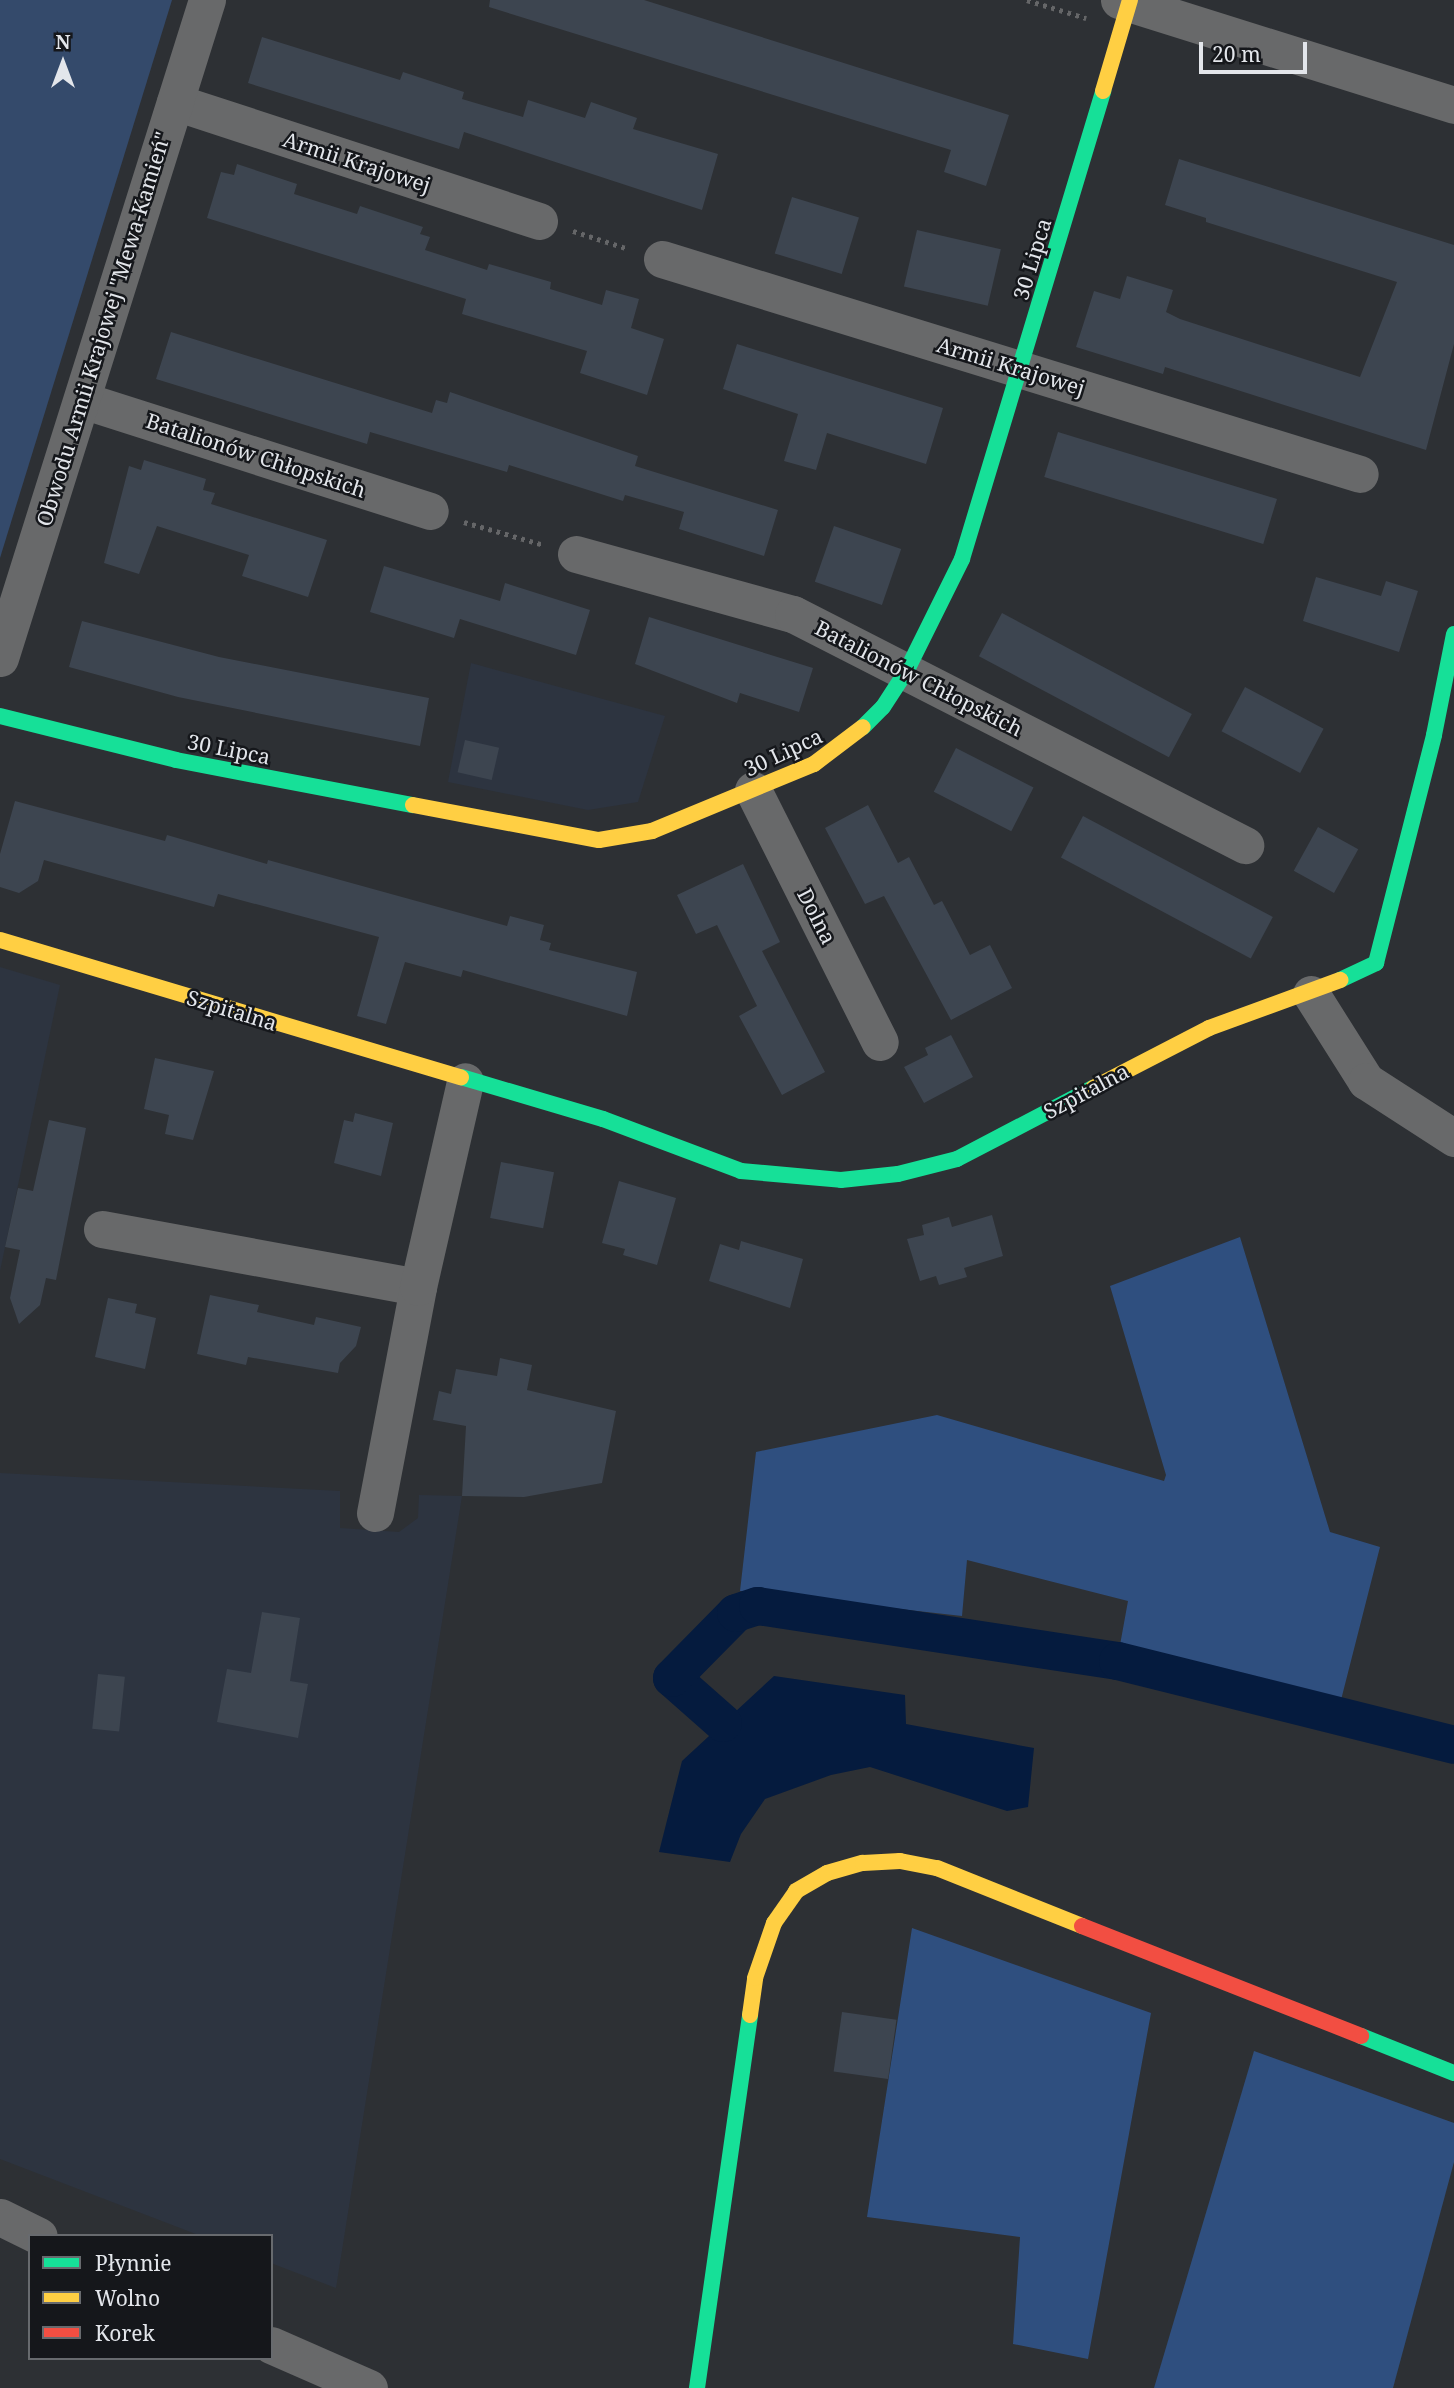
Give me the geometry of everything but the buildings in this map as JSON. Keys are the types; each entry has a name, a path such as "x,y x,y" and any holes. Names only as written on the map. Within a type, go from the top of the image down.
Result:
{"street":[{"name":"Obwodu Armii Krajowej \"Mewa-Kamień\"","path":"0,659 207,0"},
{"path":"1126,1 1454,105"},
{"name":"30 Lipca","path":"0,716 190,762 599,840 652,831 753,790 843,746 883,707 907,670 962,558 1020,369 1126,1"},
{"name":"Armii Krajowej","path":"175,103 539,221"},
{"name":"Armii Krajowej","path":"662,259 1360,474"},
{"name":"Batalionów Chłopskich","path":"82,400 430,511"},
{"name":"Batalionów Chłopskich","path":"576,554 793,614 1245,845"},
{"name":"Szpitalna","path":"0,940 465,1081 603,1119 741,1171 841,1180 898,1174 957,1159 1209,1028 1311,994 1376,963 1434,735 1454,634"},
{"name":"Dolna","path":"753,790 880,1042"},
{"path":"1311,994 1366,1081 1454,1138"},
{"path":"375,1513 418,1287 465,1081"},
{"path":"102,1228 418,1287"},
{"path":"697,2388 755,1978 774,1923 796,1891 827,1873 863,1863 900,1861 937,1868 1454,2073"},
{"path":"0,2217 35,2234"},
{"path":"273,2347 369,2388"}],"path":[{"path":"539,221 662,259"},
{"path":"430,511 576,554"}],"shaded area":[{"path":"0,0 172,0 0,558"},
{"path":"471,663 665,716 638,802 588,810 448,782"},
{"path":"0,967 60,985 0,1271"},
{"path":"1240,1237 1330,1532 1380,1547 1341,1700 1120,1645 1128,1601 967,1560 962,1616 740,1591 756,1452 937,1415 1164,1481 1166,1475 1110,1286"},
{"path":"0,1473 340,1491 340,1528 399,1532 418,1518 419,1495 462,1496 336,2288 273,2264 273,2234 196,2234 0,2159"},
{"path":"774,1676 905,1695 906,1724 1034,1748 1028,1807 1007,1811 870,1767 831,1775 765,1799 741,1834 730,1862 659,1852 682,1761"},
{"path":"912,1928 1151,2013 1088,2359 1013,2344 1020,2237 867,2217"},
{"path":"1254,2051 1454,2123 1454,2162 1393,2388 1154,2388"}],"waterway":[{"path":"723,1723 672,1678 736,1613 758,1606 1118,1661 1454,1745"}],"traffic: fast":[{"path":"863,727 883,707 907,670 962,559 1103,91"},
{"path":"1340,980 1376,963 1434,735 1454,634"},
{"path":"0,716 176,760 413,805"},
{"path":"461,1077 603,1119 741,1171 841,1180 898,1174 957,1159 1093,1088"},
{"path":"697,2388 750,2015"},
{"path":"1361,2036 1454,2073"}],"traffic: slow":[{"path":"1103,91 1130,0"},
{"path":"413,805 599,840 652,831 814,764 863,727"},
{"path":"0,940 461,1077"},
{"path":"1093,1088 1209,1028 1340,980"},
{"path":"750,2015 755,1978 774,1923 796,1891 827,1873 863,1863 900,1861 937,1868 1082,1926"}],"traffic: jam":[{"path":"1082,1926 1361,2036"}]}
